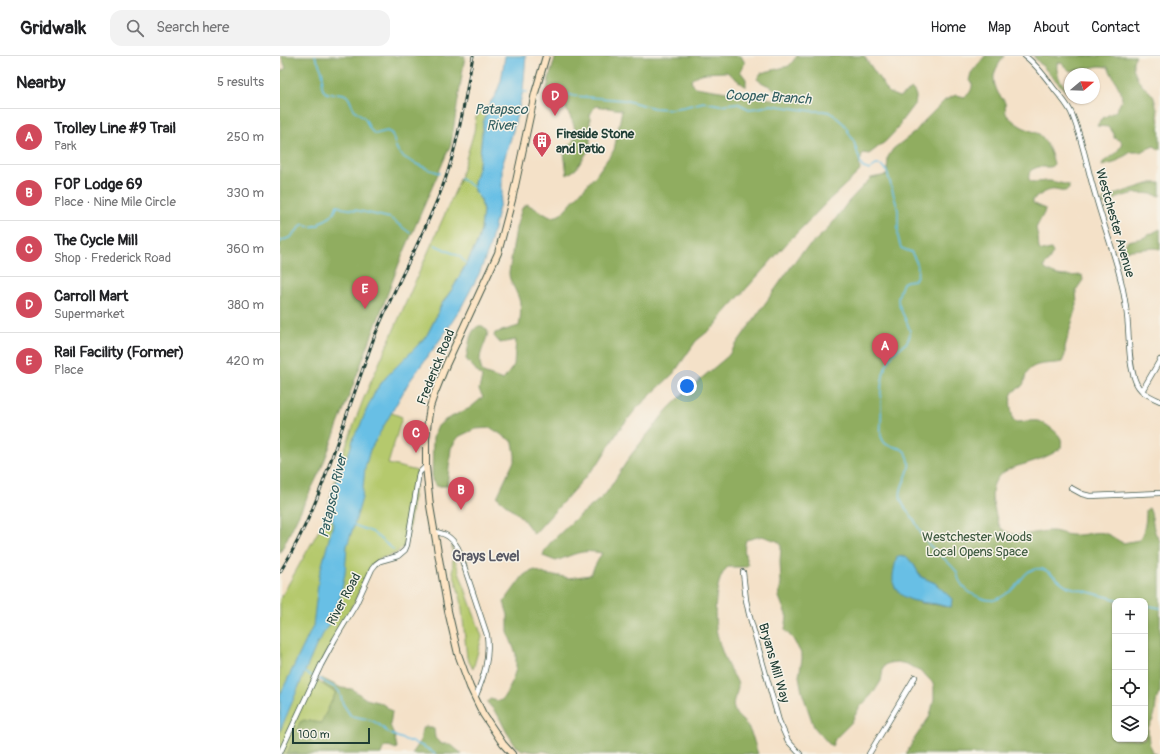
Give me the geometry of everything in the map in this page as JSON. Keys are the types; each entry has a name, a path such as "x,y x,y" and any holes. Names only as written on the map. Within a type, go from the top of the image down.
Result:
{"main road":[{"name":"Frederick Road","path":"512,754 493,729 475,698 463,670 455,642 448,611 430,506 426,466 428,420 430,407 446,365 498,253 512,200 535,93 546,56"}],"street":[{"name":"Westchester Avenue","path":"1025,56 1041,71 1070,111 1074,120 1123,290 1135,380 1142,391"},
{"path":"1160,360 1142,391 1160,400"},
{"name":"River Road","path":"280,754 321,666 356,604 372,569 380,561 398,556 405,550 419,473 426,466"},
{"path":"1071,488 1082,494 1090,496 1160,493"},
{"path":"434,532 441,532 447,535 458,548 487,635 489,647 486,668 475,698"},
{"name":"Bryans Mill Way","path":"743,572 749,614 782,731 788,741 800,754"},
{"path":"869,754 916,677"}],"green space":[{"path":"281,56 465,56 451,144 400,261 322,467 280,553 280,72 286,68"},
{"path":"556,56 741,56 745,63 740,71 746,79 746,87 727,72 698,75 691,80 692,84 695,87 779,100 774,89 757,79 761,73 789,66 797,56 864,56 889,93 899,97 912,89 916,99 915,103 900,123 899,127 886,141 869,154 863,153 859,164 859,172 788,242 721,317 716,325 696,341 674,373 637,408 619,430 599,462 534,534 522,518 497,497 515,459 513,442 491,428 475,429 460,436 451,448 447,486 436,486 432,480 433,438 437,427 445,420 470,408 483,397 479,390 482,377 466,359 471,335 477,327 483,326 488,332 480,357 483,373 503,380 514,365 516,340 500,343 494,336 495,333 519,326 521,314 520,302 509,273 516,228 522,208 527,204 550,217 561,214 596,175 614,150 622,110 595,106 590,115 590,148 576,169 567,175 564,150 575,138 576,134 574,125 564,105 553,103 546,97 549,78"},
{"name":"Westchester Woods Local Opens Space","path":"985,56 1004,56 996,69 994,82 998,93 1004,100 1006,114 1020,126 1042,136 1052,156 1054,164 1051,167 1038,167 1031,170 1029,179 1034,182 1050,181 1069,185 1069,189 1067,190 1053,190 1044,192 1033,199 1033,203 1045,209 1036,228 1039,249 1042,251 1051,249 1053,253 1044,266 1045,269 1058,275 1082,275 1083,280 1076,290 1077,305 1062,362 1038,365 1030,369 1026,374 1023,385 1013,392 1011,398 1013,420 1017,422 1039,421 1045,424 1055,431 1060,437 1061,448 1043,458 1007,470 997,478 992,496 996,517 1002,529 1014,534 1020,535 1047,531 1073,535 1104,533 1123,543 1139,540 1145,526 1146,510 1149,508 1156,535 1160,541 1160,692 1157,698 1154,716 1148,730 1151,750 1157,754 906,754 930,716 934,699 934,686 923,673 907,664 897,662 885,665 881,681 874,692 859,708 851,723 835,739 832,746 814,727 802,692 799,676 802,655 793,639 785,630 787,617 779,597 781,583 781,544 777,541 762,536 746,540 745,553 748,565 744,567 728,567 724,572 720,579 716,596 715,614 716,628 721,648 738,685 733,704 735,712 745,723 753,737 758,754 555,754 543,751 535,752 522,750 515,745 498,715 487,702 490,699 498,701 502,700 510,687 516,669 516,654 508,633 508,615 504,602 523,576 535,570 547,575 569,578 590,575 602,553 583,552 573,554 556,561 543,556 544,552 550,543 574,520 607,492 631,455 667,410 684,393 728,356 800,254 825,232 848,202 871,178 887,175 888,157 893,149 915,132 945,100 956,95 966,96 971,90 972,85 969,81 971,73","holes":["914,565 921,577 935,583 945,607 920,603"]},
{"path":"1033,56 1136,56 1133,62 1135,74 1141,84 1153,96 1156,104 1159,124 1160,150 1154,146 1140,152 1131,152 1114,163 1102,166 1103,162 1114,155 1122,145 1121,141 1114,138 1114,134 1109,127 1097,126 1101,119 1116,111 1122,100 1121,92 1108,67 1067,68 1061,63 1057,62 1057,72 1064,90"},
{"path":"488,106 483,124 479,164 474,182 474,191 481,200 483,211 481,230 477,243 453,288 441,305 427,335 387,376 376,390 370,404 402,417 388,464 417,471 408,535 404,544 396,553 375,562 370,568 354,603 313,678 348,701 340,754 280,754 280,599 323,523 340,462 363,400 459,182 474,132 476,117"},
{"path":"1151,183 1160,183 1160,196 1144,193 1134,194 1123,196 1103,205 1103,200 1107,197"},
{"path":"1160,229 1160,249 1155,248 1120,251 1128,241 1143,238"},
{"path":"452,546 455,560 482,637 473,669 467,658 461,600 453,572"},
{"path":"321,678 341,688 352,689 366,699 381,703 391,710 390,725 397,747 396,749 386,746 383,748 381,754 287,754 300,722 304,720 321,723 336,692 325,685"},
{"path":"426,726 434,729 435,738 441,744 450,744 462,754 412,754 420,742 422,729"}],"water":[{"name":"Patapsco River","path":"505,56 526,56 523,91 502,166 502,194 489,249 479,274 462,306 447,330 409,382 370,450 365,468 362,498 347,546 345,574 340,598 329,624 316,646 280,731 280,695 313,626 319,576 333,524 330,503 341,467 376,390 387,376 427,335 441,305 453,288 477,243 481,230 483,211 481,200 474,191 474,182 479,164 483,124 488,106 496,94 501,81"},
{"path":"906,556 914,565 921,577 935,583 952,599 951,607 918,602 906,598 897,591 893,582 895,564 897,557"}],"waterway":[{"path":"315,56 323,76 322,85 326,93 341,93 347,96 355,110 364,118 372,132 375,134 387,131 391,133 397,149 405,158 440,173"},
{"name":"Cooper Branch","path":"521,91 527,92"},
{"name":"Cooper Branch","path":"545,94 565,93 574,96 624,100 654,108 670,109 704,102 720,105 737,103 749,109 771,105 830,112 844,124 854,142 862,167 869,170 876,165 880,165 885,168 898,210 898,237 901,248 911,252 918,266 918,272 915,280 903,283 898,298 900,309 910,330 909,338 906,343 892,355 888,362 883,374 881,389 881,436 886,444 901,449 908,457 909,468 900,494 903,505 914,520 924,539 956,571 959,580 965,588 976,596 988,600 998,599 1012,590 1029,571 1034,569 1042,569 1046,570 1069,587 1112,598"},
{"path":"460,178 475,188"},
{"path":"280,243 281,241 291,237 304,224 311,227 319,225 320,222 329,218 333,214 337,205 342,208 390,218 410,233"},
{"path":"435,245 459,256 467,264"},
{"path":"354,525 372,532 394,550"},
{"name":"Cooper Branch","path":"1148,606 1160,608"},
{"path":"303,672 312,676"},
{"path":"319,679 339,691 343,704 351,716 372,720 390,734 420,745 435,754"}],"railway":[{"path":"280,572 297,543 311,513 380,322 428,221 445,180 458,134 473,56"}],"place":[{"name":"Carroll Mart","path":"555,116"},
{"name":"Fireside Stone and Patio","path":"542,158"},
{"name":"Rail Facility (Former)","path":"365,309"},
{"name":"Trolley Line #9 Trail","path":"885,366"},
{"name":"The Cycle Mill","path":"416,453"},
{"name":"FOP Lodge 69","path":"461,510"}],"district":[{"name":"Grays Level","path":"486,556"}]}
